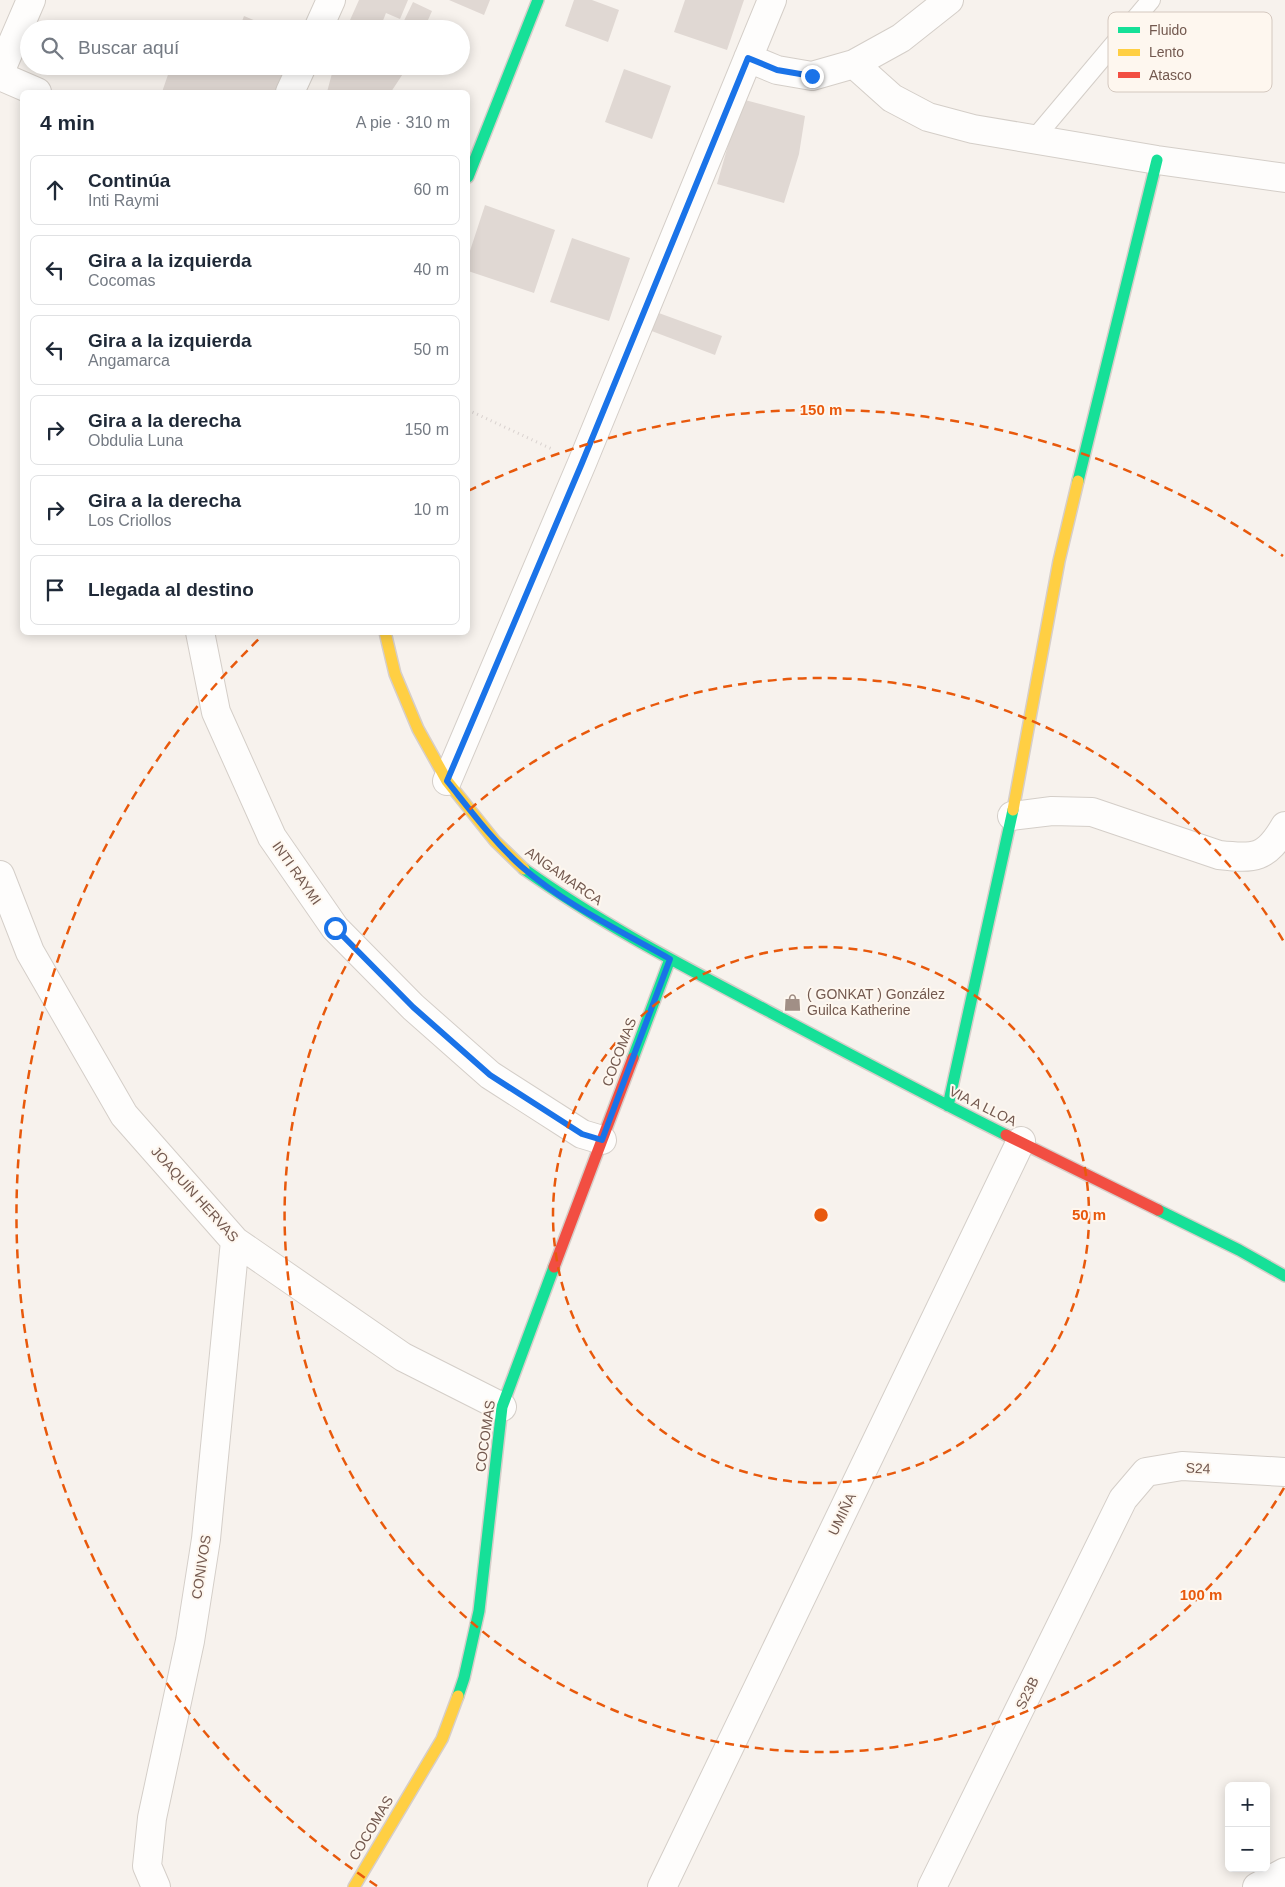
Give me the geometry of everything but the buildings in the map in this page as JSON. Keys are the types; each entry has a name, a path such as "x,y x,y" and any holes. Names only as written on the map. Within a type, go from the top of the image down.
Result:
{"street":[{"path":"22,20 31,0"},
{"path":"322,20 331,0"},
{"path":"470,172 538,0"},
{"path":"447,781 582,463 772,0"},
{"path":"748,58 777,70 812,76 854,64 901,38 949,0"},
{"path":"0,72 20,26"},
{"path":"854,64 892,98 928,117 973,129 1157,160 1285,178"},
{"path":"291,90 298,75"},
{"path":"0,76 32,90"},
{"path":"948,1106 1012,816 1059,561 1157,160"},
{"name":"INTI RAYMI","path":"201,635 216,712 272,837 335,928 413,1007 490,1075 582,1134 602,1140"},
{"name":"ANGAMARCA","path":"386,635 395,674 418,729 447,781 495,841 523,868 568,900 670,959"},
{"path":"1012,816 1052,810 1092,812 1219,855 1241,858 1260,854 1275,843 1285,826"},
{"name":"JOAQUÍN HERVAS","path":"0,875 30,952 124,1115 235,1241 403,1357 502,1406"},
{"name":"COCOMAS","path":"354,1887 442,1739 464,1678 479,1611 502,1406 670,959"},
{"name":"VIA A LLOA","path":"670,959 948,1106 1239,1250 1285,1276"},
{"name":"UMIÑA","path":"662,1887 1021,1141"},
{"name":"CONIVOS","path":"156,1887 147,1866 152,1818 190,1641 206,1539 235,1241"},
{"name":"S24","path":"1123,1499 1146,1472 1182,1466 1285,1472"},
{"name":"S23B","path":"932,1887 1123,1499"},
{"path":"1257,1887 1285,1872"}],"lane":[{"path":"1141,12 1151,0"},
{"path":"1034,139 1108,51"}],"path":[{"path":"470,411 582,463"}],"traffic: fast":[{"path":"470,172 538,0"},
{"path":"1078,481 1157,160"},
{"path":"948,1106 1013,810"},
{"path":"524,869 583,908 675,961 1006,1135"},
{"path":"633,1058 670,959"},
{"path":"1158,1210 1239,1250 1285,1276"},
{"path":"458,1696 464,1678 479,1611 502,1407 554,1267"}],"traffic: slow":[{"path":"1013,810 1059,561 1078,481"},
{"path":"386,635 395,674 418,729 447,781 495,841 524,869"},
{"path":"354,1887 442,1739 458,1696"}],"traffic: jam":[{"path":"554,1267 633,1058"},
{"path":"1006,1135 1158,1210"}],"place":[{"name":"( GONKAT ) González Guilca Katherine","path":"793,1002"}],"route":[{"path":"335,928 413,1007 490,1075 582,1134 602,1140 670,959 568,900 523,868 495,841 447,781 582,463 748,58 777,70 812,76"}]}
